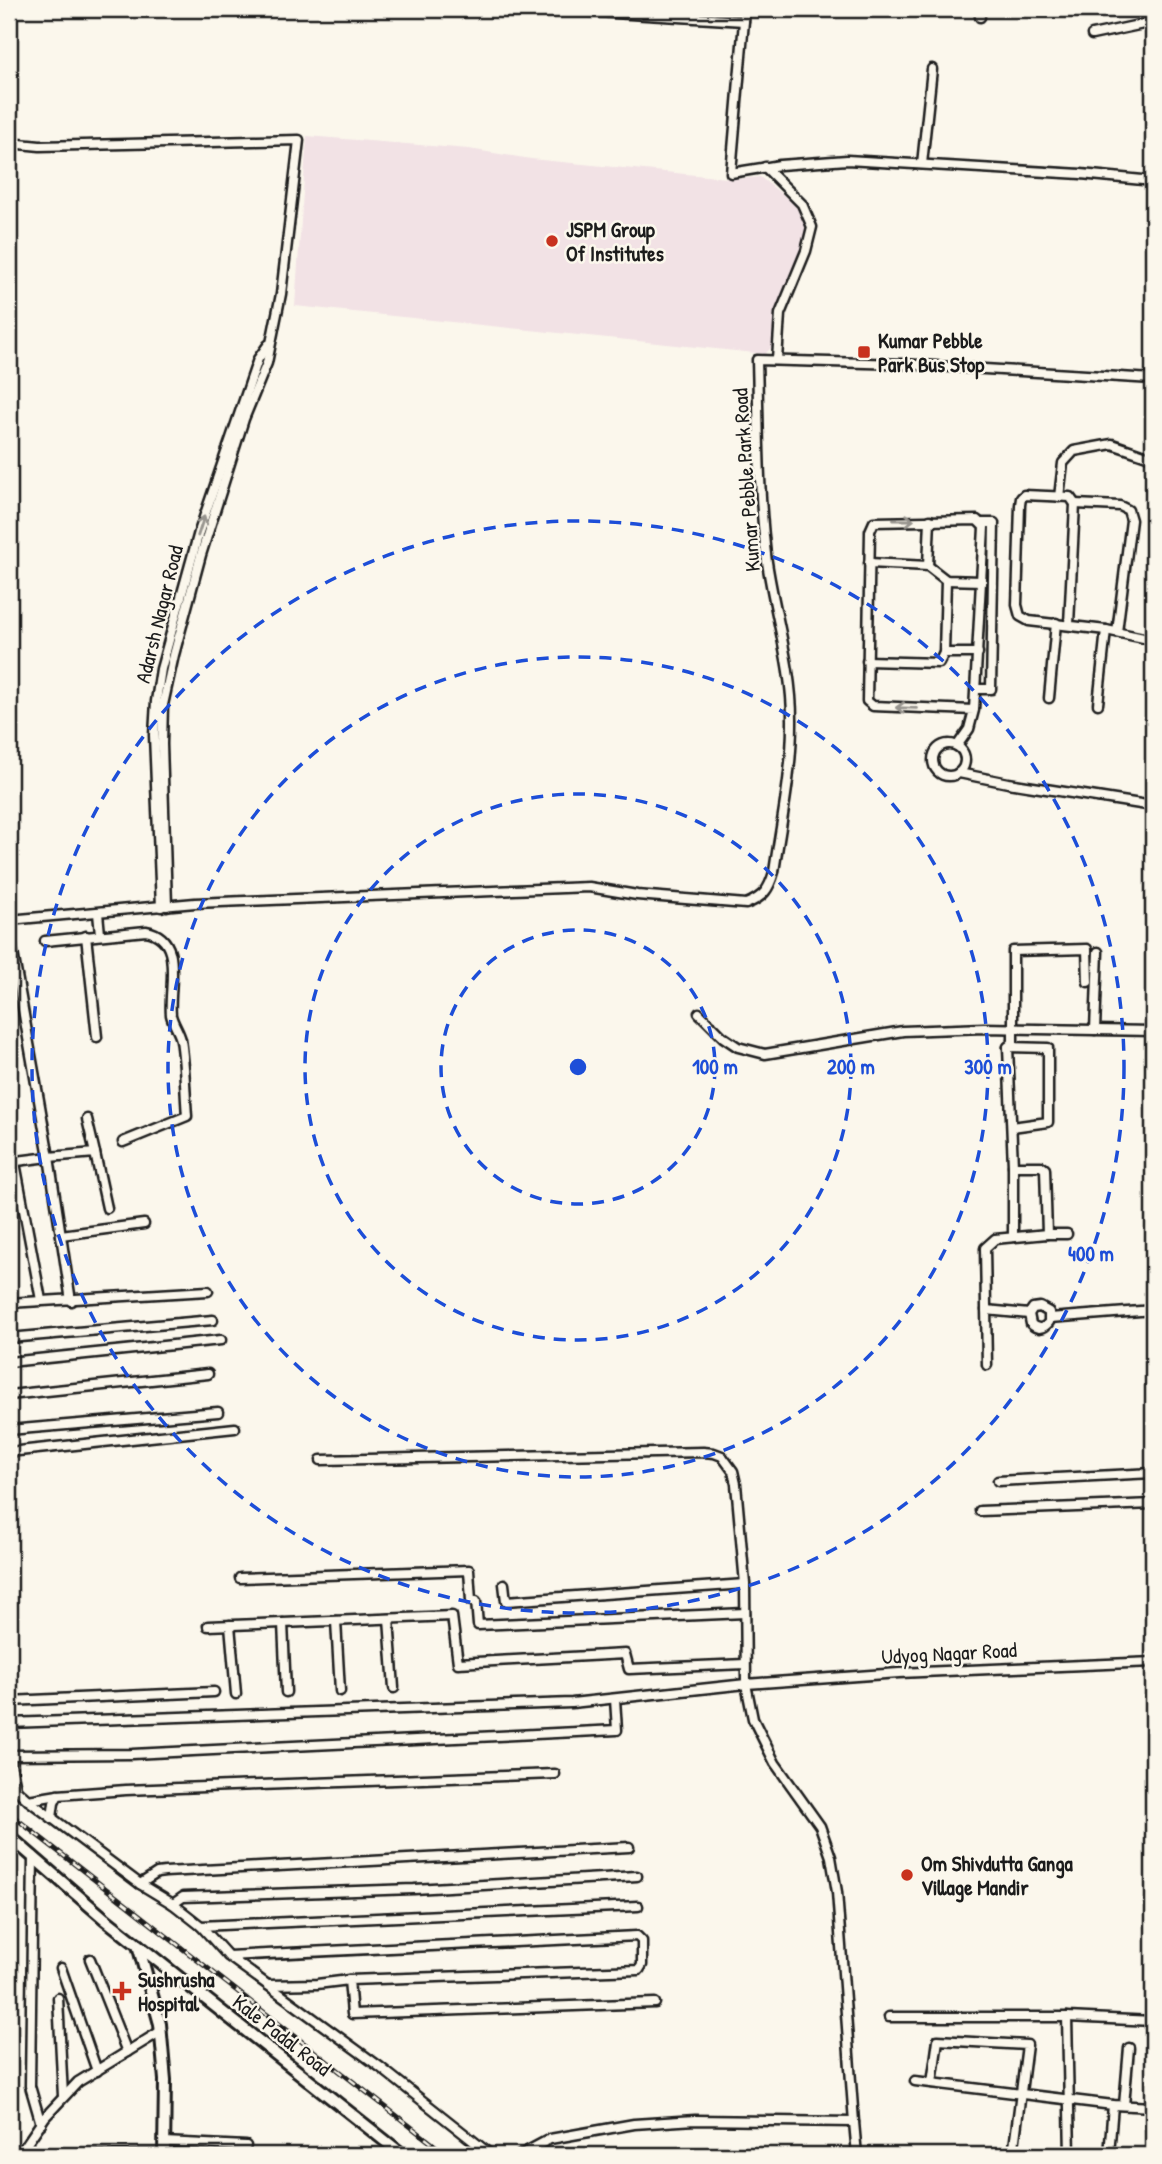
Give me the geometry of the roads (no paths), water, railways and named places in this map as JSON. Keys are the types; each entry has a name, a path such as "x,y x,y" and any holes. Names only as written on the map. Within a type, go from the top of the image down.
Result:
{"street":[{"path":"506,9 532,9"},
{"path":"548,9 744,21"},
{"path":"745,9 731,173 765,167 847,160 1153,181"},
{"path":"1092,35 1153,22"},
{"path":"922,164 932,69"},
{"name":"Adarsh Nagar Road","path":"9,143 40,146 299,140 281,294 269,343 258,359 217,476 161,668 154,735 164,906"},
{"path":"765,167 802,204 812,227 806,251 780,314 777,360 876,362 1153,379"},
{"name":"Kumar Pebble Park Road","path":"164,906 589,887 636,895 746,904 765,894 769,887 792,748 789,672 767,565 760,485 757,360 777,360"},
{"path":"1059,497 1062,463 1074,451 1112,444 1153,458"},
{"path":"1069,624 1075,504 1070,498 1024,495 1020,505 1018,611 1025,620 1069,624 1153,640"},
{"path":"1075,504 1121,506 1128,510 1131,520 1117,632"},
{"path":"928,566 930,520"},
{"path":"974,710 873,706 867,701 870,531 874,522 972,520 994,523 992,689 976,689"},
{"path":"957,746 969,729 974,710 982,581 982,523"},
{"path":"869,563 928,566 946,580 982,581"},
{"path":"867,661 939,663 944,653 946,580"},
{"path":"1049,698 1056,623"},
{"path":"1098,704 1106,630"},
{"path":"944,653 978,653"},
{"path":"959,773 965,762 964,755 957,746 944,744 939,747 934,752 933,765 947,776 959,773 1153,806"},
{"path":"9,920 164,906"},
{"path":"98,913 100,934"},
{"path":"9,930 71,1301"},
{"path":"45,941 146,931 157,933 169,948 173,971 171,1016 181,1037 187,1116 123,1142"},
{"path":"86,936 97,1037"},
{"path":"1013,1237 1008,1047 1013,1042 1013,951 1087,949 1088,982"},
{"path":"1095,1030 1098,952"},
{"path":"699,1013 723,1037 738,1047 765,1054 903,1031 1013,1028 1153,1031"},
{"path":"1008,1047 1048,1048 1048,1122 1012,1127"},
{"path":"87,1119 107,1208"},
{"path":"9,1131 12,1162 41,1300"},
{"path":"12,1162 95,1153"},
{"path":"1013,1166 1041,1166 1045,1169 1047,1234"},
{"path":"61,1235 144,1224"},
{"path":"988,1365 985,1248 995,1239 1067,1234"},
{"path":"9,1303 208,1291"},
{"path":"1040,1307 1047,1309 1050,1318 1047,1325 1037,1328 1029,1321 1029,1314 1033,1308 1040,1307"},
{"path":"986,1310 1029,1314"},
{"path":"1050,1318 1153,1310"},
{"path":"9,1338 213,1320"},
{"path":"9,1362 221,1340"},
{"path":"9,1395 208,1374"},
{"path":"9,1430 218,1412"},
{"path":"9,1452 235,1427"},
{"path":"321,1460 714,1452 728,1463 736,1484 745,1584 746,1684 753,1719 775,1763 820,1826 831,1857 837,1892 857,2155"},
{"path":"998,1481 1153,1473"},
{"path":"980,1511 1153,1504"},
{"path":"240,1578 470,1570 471,1601 476,1601 478,1625 745,1613"},
{"path":"504,1584 506,1601 745,1584"},
{"path":"208,1626 452,1616 458,1663 625,1654 629,1669 745,1664"},
{"path":"389,1619 394,1688"},
{"path":"336,1621 340,1691"},
{"path":"283,1623 286,1692"},
{"path":"230,1625 236,1695"},
{"name":"Udyog Nagar Road","path":"9,1724 572,1703 746,1684 899,1673 1153,1662"},
{"path":"9,1701 214,1692"},
{"path":"491,2155 380,2067 228,1956 201,1926 27,1800 13,1786 9,1755 132,1754 617,1730 615,1699"},
{"path":"27,1800 126,1790 555,1773"},
{"path":"52,1818 58,1795"},
{"name":"Kale Padal Road","path":"9,1836 138,1945 403,2155"},
{"path":"140,1884 164,1871 629,1847"},
{"path":"33,1855 30,2086 41,2124"},
{"path":"173,1905 183,1897 389,1891 637,1876"},
{"path":"201,1926 638,1906"},
{"path":"228,1956 637,1936 642,1941 642,1965 639,1970 268,1985"},
{"path":"138,1945 161,2031 165,2080 164,2155"},
{"path":"90,1959 127,2052"},
{"path":"61,1968 97,2071"},
{"path":"349,1980 352,2014 655,2003"},
{"path":"58,1998 63,2096"},
{"path":"889,2017 1067,2017 1153,2021"},
{"path":"1067,2017 1070,2155"},
{"path":"9,2155 20,2155 63,2096 78,2082 161,2031"},
{"path":"932,2083 938,2040 1027,2045 1013,2155"},
{"path":"1124,2105 1129,2048"},
{"path":"915,2081 1113,2105 1153,2107"},
{"path":"1110,2155 1113,2105"},
{"path":"520,2155 550,2139 634,2124 695,2120 854,2122"},
{"path":"164,2142 246,2146"},
{"path":"45,2155 156,2155"}],"railway":[{"path":"9,1813 447,2155"}],"place":[{"name":"JSPM Group Of Institutes","path":"552,241"},
{"name":"Kumar Pebble Park Bus Stop","path":"864,352"},
{"name":"Om Shivdutta Ganga Village Mandir","path":"907,1875"},
{"name":"Sushrusha Hospital","path":"122,1991"}]}
